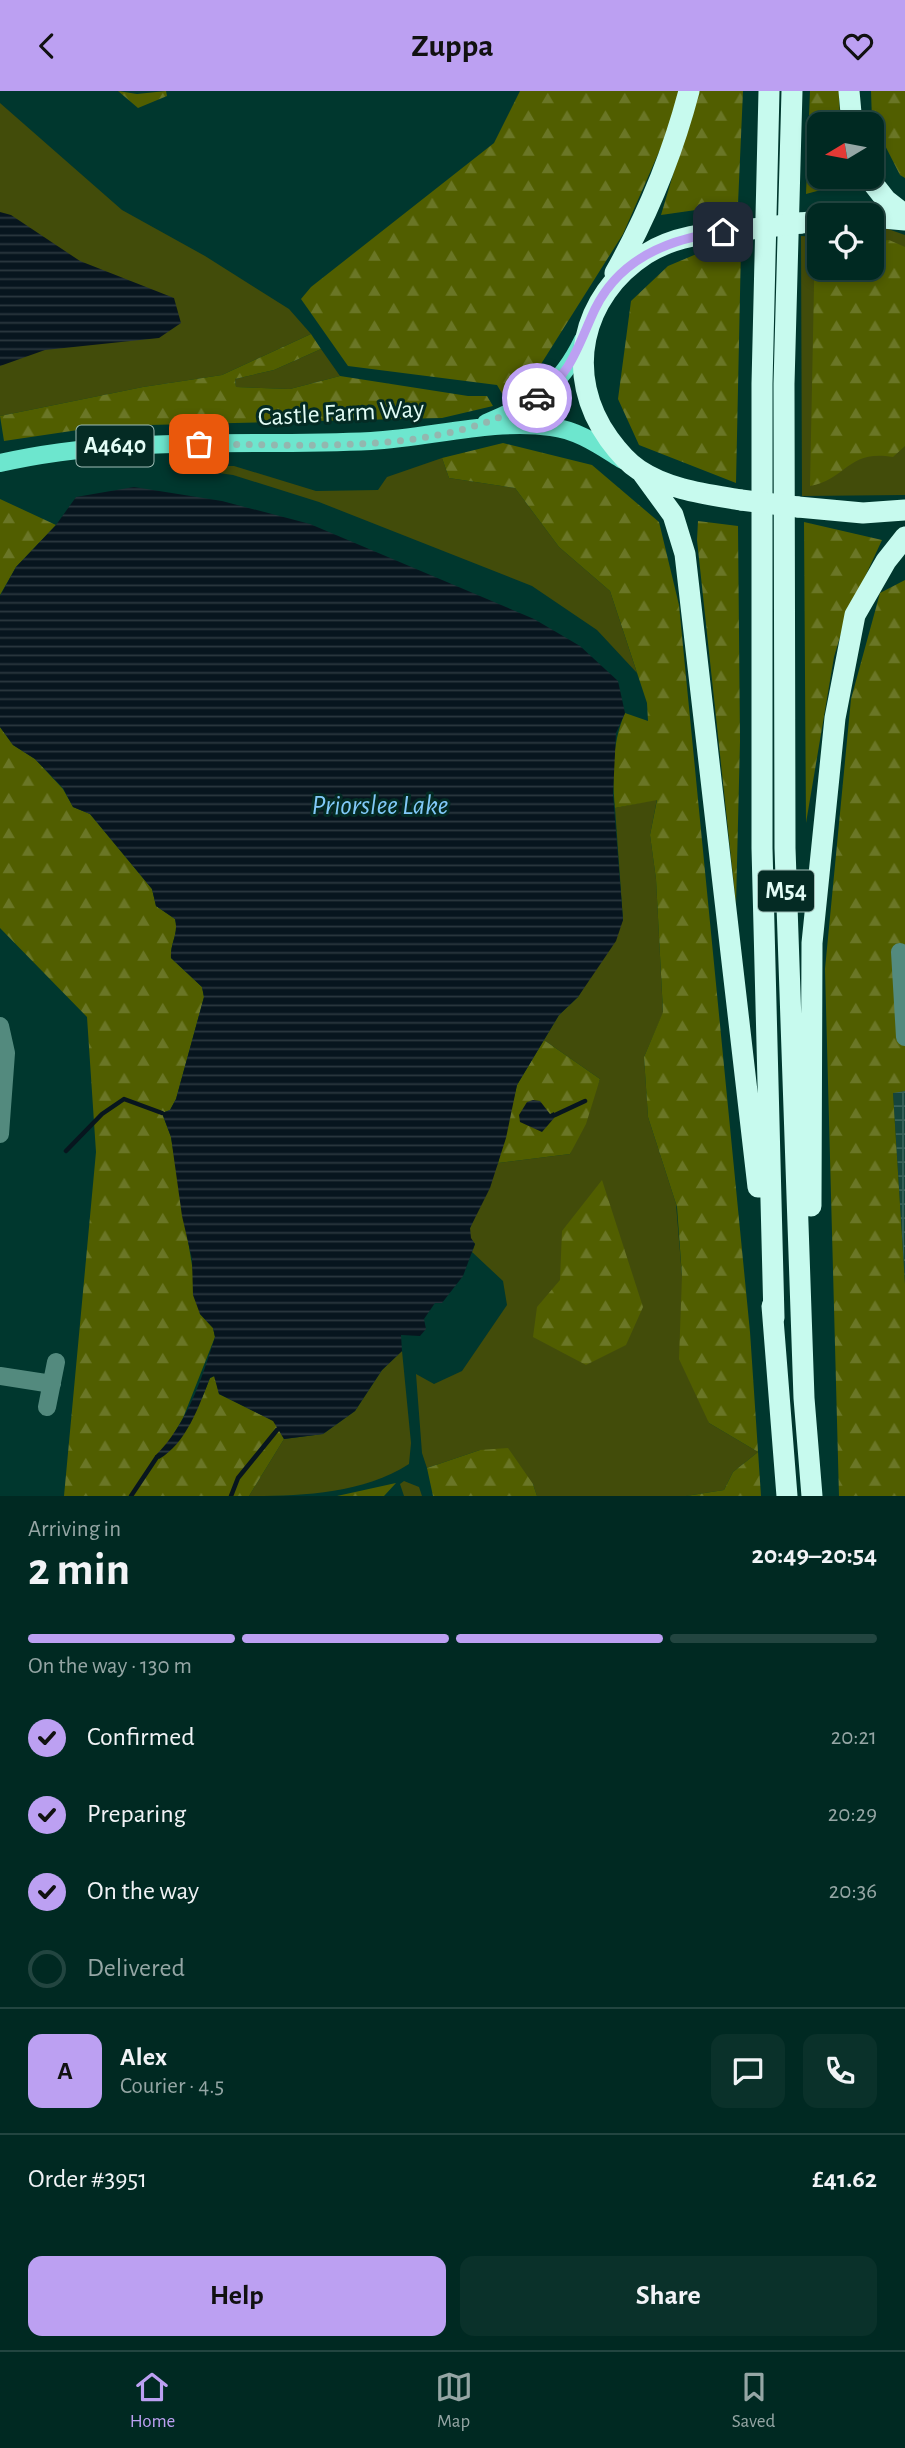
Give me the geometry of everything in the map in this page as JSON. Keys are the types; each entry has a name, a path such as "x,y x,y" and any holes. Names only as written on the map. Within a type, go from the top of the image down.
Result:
{"highway":[{"path":"689,91 674,148 643,221 587,331 583,368 589,402 600,426 638,469 673,515 685,554 774,1318"},
{"name":"M54","path":"769,91 762,384 762,848 774,1318 787,1496"},
{"name":"M54","path":"792,91 784,384 785,848 804,1398 812,1496"},
{"path":"849,91 851,112"},
{"path":"877,189 905,217"},
{"path":"884,217 905,217"},
{"path":"604,293 626,269 668,243 689,236 807,222"},
{"path":"638,469 674,487 741,500 863,513 905,510"},
{"path":"804,1398 811,1275 812,943 835,718 855,615 886,561 905,537"}],"main road":[{"name":"Castle Farm Way","path":"476,427 524,407 552,388 574,360 587,331"},
{"name":"Castle Farm Way","path":"0,463 111,446 373,441 476,427 550,426 580,434 638,469"}],"street":[{"path":"900,952 905,1037"},
{"path":"0,1026 6,1053 0,1134"},
{"path":"47,1406 56,1362"},
{"path":"0,1376 52,1384"}],"shaded area":[{"path":"905,1091 905,1284 893,1092"}],"green space":[{"path":"118,91 137,94 166,91 167,96 138,108"},
{"path":"520,91 679,91 673,120 623,234 536,372 506,400 497,385 348,366 301,299 311,287 494,143"},
{"path":"698,91 743,91 738,204 661,215"},
{"path":"810,91 839,91 840,112 809,112"},
{"path":"871,91 905,91 905,178 900,175 884,144 884,112 872,112"},
{"path":"0,103 122,210 205,256 289,309 311,334 222,375 143,387 0,416"},
{"path":"807,168 807,189 824,189 806,194"},
{"path":"884,230 905,235 905,495 802,496 801,236 807,236 807,280 884,280"},
{"path":"889,240 905,247 905,446 893,457 866,457 832,477 810,486 814,280 884,280 884,241"},
{"path":"741,247 736,483 639,445 618,399 631,301 668,266 706,250"},
{"path":"311,334 321,349 274,370 235,379 236,387 290,389 340,376 468,396 487,396 493,406 442,418 105,426 4,441 0,416 143,387 222,375"},
{"path":"321,349 340,376 290,389 236,387 235,379 274,370"},
{"path":"503,443 592,465 659,522 679,605 750,1332 761,1496 686,1496 724,1490 733,1472 758,1452 709,1423 679,1359 682,1276 677,1207 648,1117 644,1057 663,1012 656,879 650,835 657,800 615,808 614,796 614,760 621,724 625,713 648,721 647,703 610,591 559,547 515,488 449,478 442,458"},
{"path":"442,458 449,478 515,488 559,547 610,591 637,673 597,630 532,586 319,502 233,475 168,466 234,466 316,491 378,490 387,477"},
{"path":"0,499 56,525 16,567 0,595"},
{"path":"698,521 738,526 740,741 736,904 697,540"},
{"path":"804,522 882,540 845,620 834,657 806,823"},
{"path":"905,580 905,1091 893,1093 905,1284 905,1496 839,1496 825,969 851,699 880,593"},
{"path":"0,727 13,745 35,759 63,789 73,807 90,814 152,889 156,906 175,919 171,958 202,987 204,997 176,1099 170,1110 162,1113 171,1137 200,1314 213,1328 215,1337 183,1418 159,1459 202,1398 210,1378 215,1376 219,1394 274,1421 284,1439 249,1496 64,1496 96,1152 87,1017 0,928"},
{"path":"657,799 650,835 656,879 663,1013 644,1057 648,1117 676,1204 682,1276 709,1423 758,1452 733,1472 724,1490 686,1496 537,1496 533,1484 480,1450 427,1468 422,1453 416,1374 434,1384 462,1371 507,1305 503,1281 472,1252 475,1244 470,1238 470,1228 498,1163 570,1154 600,1079 544,1040 559,1015 578,997 623,920 615,808"},
{"path":"544,1040 600,1079 586,1124 570,1154 498,1163 517,1085"},
{"path":"602,1180 643,1307 626,1345 586,1365 533,1337 537,1307 560,1280 562,1231"},
{"path":"402,1351 411,1443 409,1464 372,1482 352,1487 311,1494 249,1496 284,1439 323,1434 355,1411 382,1370"},
{"path":"508,1448 533,1484 537,1496 433,1496 427,1468 480,1450"},
{"path":"404,1481 419,1487 422,1496 404,1496 400,1484"},
{"path":"396,1483 384,1496 337,1496"}],"water":[{"path":"0,212 11,215 80,261 174,298 181,323 159,338 45,350 0,366"},
{"name":"Priorslee Lake","path":"134,487 222,501 310,524 534,619 580,646 618,681 625,713 616,733 613,794 623,920 616,941 578,997 559,1015 517,1085 506,1138 490,1188 470,1228 475,1244 463,1276 442,1303 435,1303 424,1319 426,1329 420,1336 401,1335 402,1351 382,1370 355,1411 323,1434 284,1439 273,1421 219,1394 214,1376 210,1378 184,1434 177,1444 159,1459 155,1456 185,1416 215,1337 213,1328 200,1314 193,1295 192,1259 182,1216 171,1137 162,1113 170,1110 176,1099 204,997 202,987 171,958 175,919 156,906 152,889 90,814 73,807 63,788 35,759 13,745 0,727 0,596 16,567 56,525 76,497"},
{"path":"540,1101 550,1114 554,1112 555,1117 542,1132 520,1122 519,1115 527,1102"}],"waterway":[{"path":"66,1151 102,1114 124,1099 162,1113"},
{"path":"555,1115 585,1101"},
{"path":"231,1496 238,1478 277,1430"},
{"path":"131,1496 157,1457"}],"way so far":[{"path":"199,444 337,443 423,436 476,427 524,407 537,398"}],"route":[{"path":"537,398 552,388 574,360 604,293 626,269 648,253 678,239 723,232"}]}
